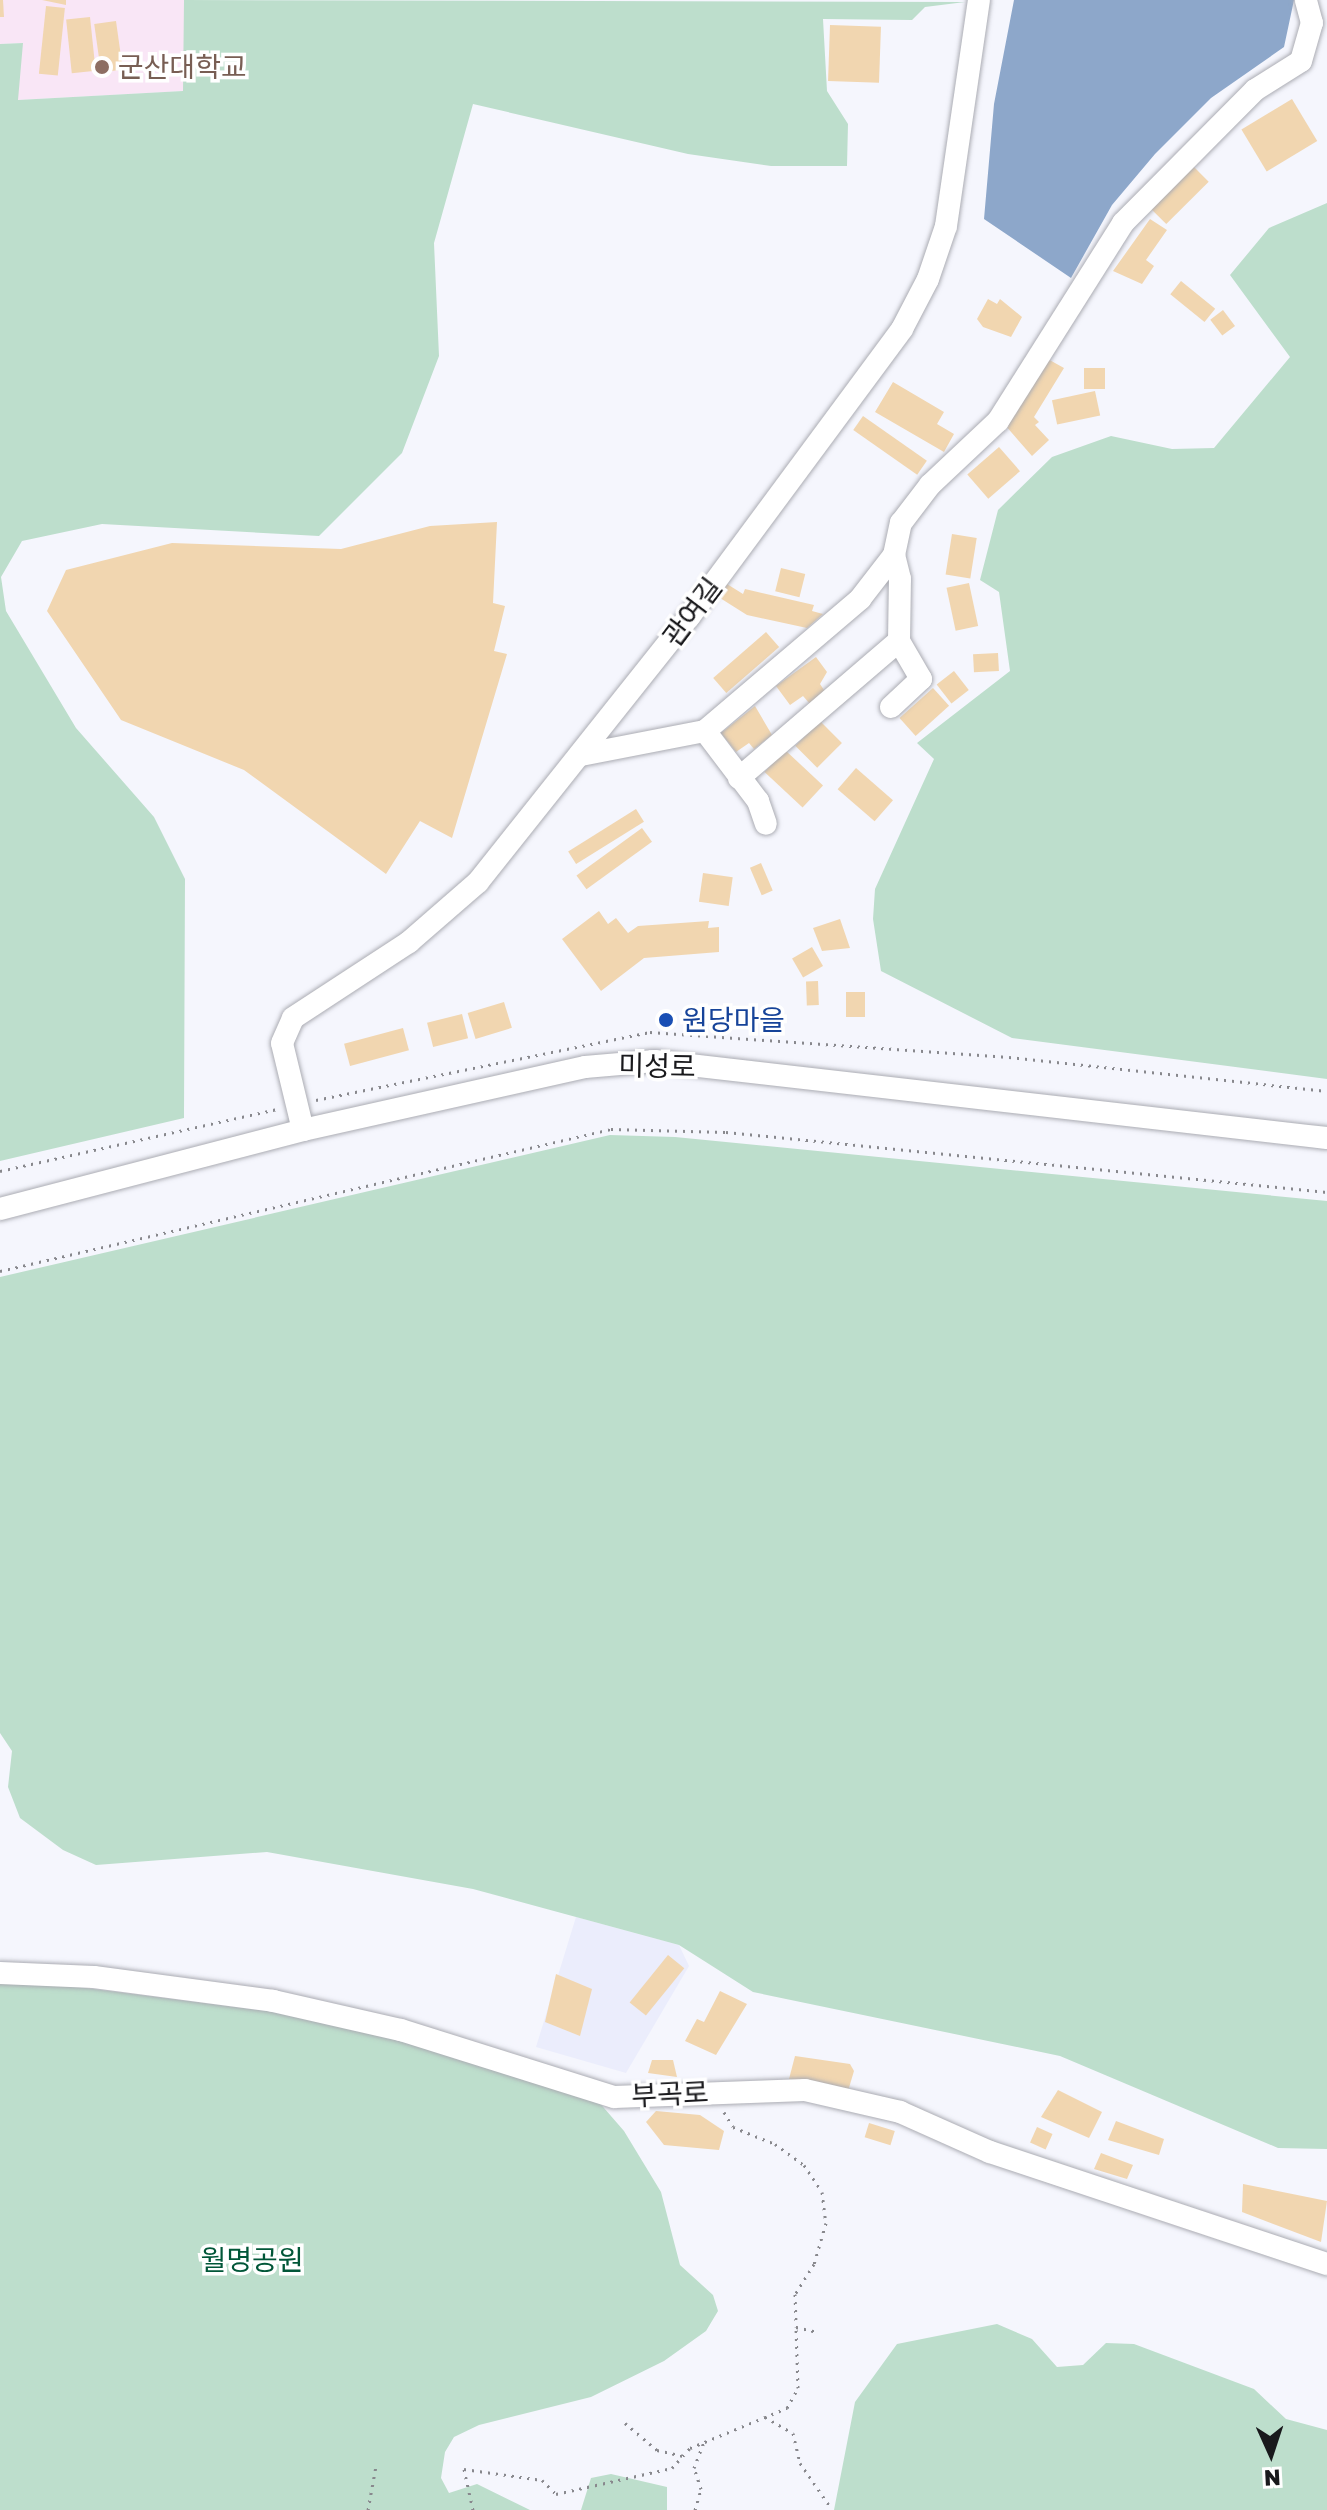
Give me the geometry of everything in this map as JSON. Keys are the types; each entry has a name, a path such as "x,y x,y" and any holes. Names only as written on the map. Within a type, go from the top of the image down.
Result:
{"street":[{"name":"관여길","path":"303,1130 282,1043 293,1018 409,942 478,882 581,755 902,329 928,279 946,226 979,0"},
{"path":"581,755 705,731 860,599 894,555 901,523 930,485 998,421 1123,223 1255,90 1301,61 1312,23 1306,0"},
{"path":"891,707 921,679 899,641 900,579 894,555"},
{"path":"739,778 899,641"},
{"path":"705,731 758,801 766,824"},
{"name":"미성로","path":"0,1209 303,1130 585,1067 655,1061 1327,1138"},
{"name":"부곡로","path":"0,1973 94,1977 273,2001 401,2030 614,2097 805,2090 900,2112 990,2152 1327,2264"}],"path":[{"path":"0,1271 611,1129 726,1132 1327,1192"},
{"path":"473,2510 464,2469 542,2480 556,2494 672,2468 704,2442 787,2408 798,2388 795,2294 814,2264 826,2223 822,2192 804,2165 775,2144 733,2127 712,2092"},
{"path":"796,2327 818,2332"},
{"path":"765,2417 793,2433 800,2463 831,2508"},
{"path":"625,2423 657,2450 683,2456"},
{"path":"695,2510 701,2489 694,2468 704,2442"},
{"path":"368,2510 376,2466"}],"shaded area":[{"name":"군산대학교","path":"0,0 184,0 184,91 17,100 22,43 0,44"},
{"path":"576,1917 679,1945 689,1966 626,2073 536,2047"}],"green space":[{"path":"184,0 965,2 925,7 912,20 823,19 827,91 848,124 847,166 771,166 688,154 473,104 434,243 439,356 402,453 319,536 102,524 22,541 1,577 6,611 76,728 154,817 185,879 184,1118 0,1161 0,44 23,43 18,100 183,91"},
{"path":"1327,203 1327,1079 1012,1038 881,971 873,919 875,889 934,759 917,743 1010,671 999,592 980,580 998,510 1052,457 1111,436 1172,449 1214,448 1290,357 1230,275 1269,228"},
{"path":"610,1135 675,1137 1327,1201 1327,2149 1278,2148 1060,2056 753,1992 679,1945 473,1889 267,1852 96,1865 63,1850 20,1818 8,1787 12,1751 0,1733 0,1277"},
{"name":"월명공원","path":"0,1977 306,2016 450,2050 591,2093 624,2131 661,2192 680,2265 713,2295 718,2311 706,2331 664,2361 591,2397 479,2425 454,2437 445,2452 441,2478 449,2493 477,2484 530,2510 0,2510"},
{"path":"997,2324 1032,2339 1057,2367 1083,2365 1106,2343 1134,2344 1254,2389 1286,2419 1327,2430 1327,2510 834,2510 855,2402 897,2344"},
{"path":"611,2474 667,2487 667,2510 581,2510 591,2478"}],"water":[{"path":"1014,0 1294,0 1284,47 1211,98 1155,154 1112,205 1071,278 984,219 994,104"}],"building":[{"path":"0,0 3,0 4,17 0,17"},
{"path":"42,0 66,0 66,5"},
{"path":"46,6 65,8 58,76 39,74"},
{"path":"90,17 96,71 72,73 66,20"},
{"path":"116,21 123,70 101,73 94,24"},
{"path":"830,25 881,27 879,83 828,81"},
{"path":"1292,99 1317,141 1267,171 1241,129"},
{"path":"1191,164 1209,182 1166,224 1149,206"},
{"path":"1150,219 1167,230 1146,260 1154,266 1142,284 1113,271"},
{"path":"1181,281 1215,309 1204,322 1170,294"},
{"path":"988,299 997,304 1000,299 1022,317 1011,337 983,327 977,319"},
{"path":"1223,310 1235,326 1222,336 1210,320"},
{"path":"1046,358 1064,368 1034,417 1039,422 1035,425 1049,440 1032,456 1005,425"},
{"path":"1084,368 1105,368 1105,389 1084,389"},
{"path":"893,382 944,412 937,424 954,434 944,452 875,412"},
{"path":"1095,391 1100,415 1057,425 1052,400"},
{"path":"863,416 927,461 917,475 853,430"},
{"path":"999,447 1020,471 988,499 967,475"},
{"path":"497,522 493,603 505,606 494,651 507,654 452,838 420,821 386,874 244,770 121,720 47,611 66,570 172,543 341,549 430,526"},
{"path":"952,534 977,538 970,578 946,574"},
{"path":"781,568 805,574 799,597 775,591"},
{"path":"969,583 978,626 956,631 947,588"},
{"path":"727,584 743,594 745,589 814,605 812,611 823,614 807,628 747,615 720,598"},
{"path":"766,632 779,647 726,693 713,678"},
{"path":"998,653 999,671 974,672 973,654"},
{"path":"816,657 827,672 820,684 826,693 810,704 803,696 790,705 776,686"},
{"path":"954,671 969,690 951,703 937,685"},
{"path":"933,688 949,706 916,736 900,718"},
{"path":"755,706 772,735 754,749 749,743 736,752 721,733"},
{"path":"820,721 842,743 817,768 795,746"},
{"path":"785,750 823,785 803,807 765,772"},
{"path":"856,768 893,800 875,821 838,789"},
{"path":"636,809 644,822 576,864 568,851"},
{"path":"642,828 652,842 586,889 576,876"},
{"path":"761,863 773,891 762,895 750,868"},
{"path":"703,873 733,877 729,906 699,902"},
{"path":"599,911 608,924 616,918 628,933 638,926 709,921 708,928 719,927 719,952 644,958 601,991 562,939"},
{"path":"840,919 850,948 822,951 813,928"},
{"path":"812,947 823,966 803,978 792,958"},
{"path":"806,981 818,981 819,1005 807,1005"},
{"path":"846,992 865,992 865,1017 846,1017"},
{"path":"504,1002 512,1028 476,1039 468,1013"},
{"path":"462,1014 468,1038 433,1047 427,1023"},
{"path":"403,1028 409,1050 350,1066 344,1044"},
{"path":"668,1955 684,1968 646,2016 630,2002"},
{"path":"556,1974 592,1989 580,2036 545,2022"},
{"path":"720,1991 747,2004 716,2055 685,2041 697,2019 704,2022"},
{"path":"795,2056 850,2064 854,2071 848,2091 789,2079"},
{"path":"652,2060 673,2060 677,2077 648,2073"},
{"path":"1058,2090 1102,2112 1089,2138 1041,2117"},
{"path":"656,2111 700,2115 724,2131 719,2150 664,2145 646,2122"},
{"path":"1116,2121 1164,2139 1159,2155 1108,2140"},
{"path":"869,2123 895,2131 890,2145 865,2137"},
{"path":"1037,2127 1053,2134 1046,2149 1030,2143"},
{"path":"1101,2153 1133,2165 1127,2179 1094,2169"},
{"path":"1243,2184 1327,2201 1321,2242 1242,2212"}],"place":[{"name":"군산대학교","path":"102,67"},
{"name":"원당마을","path":"666,1020"}]}
